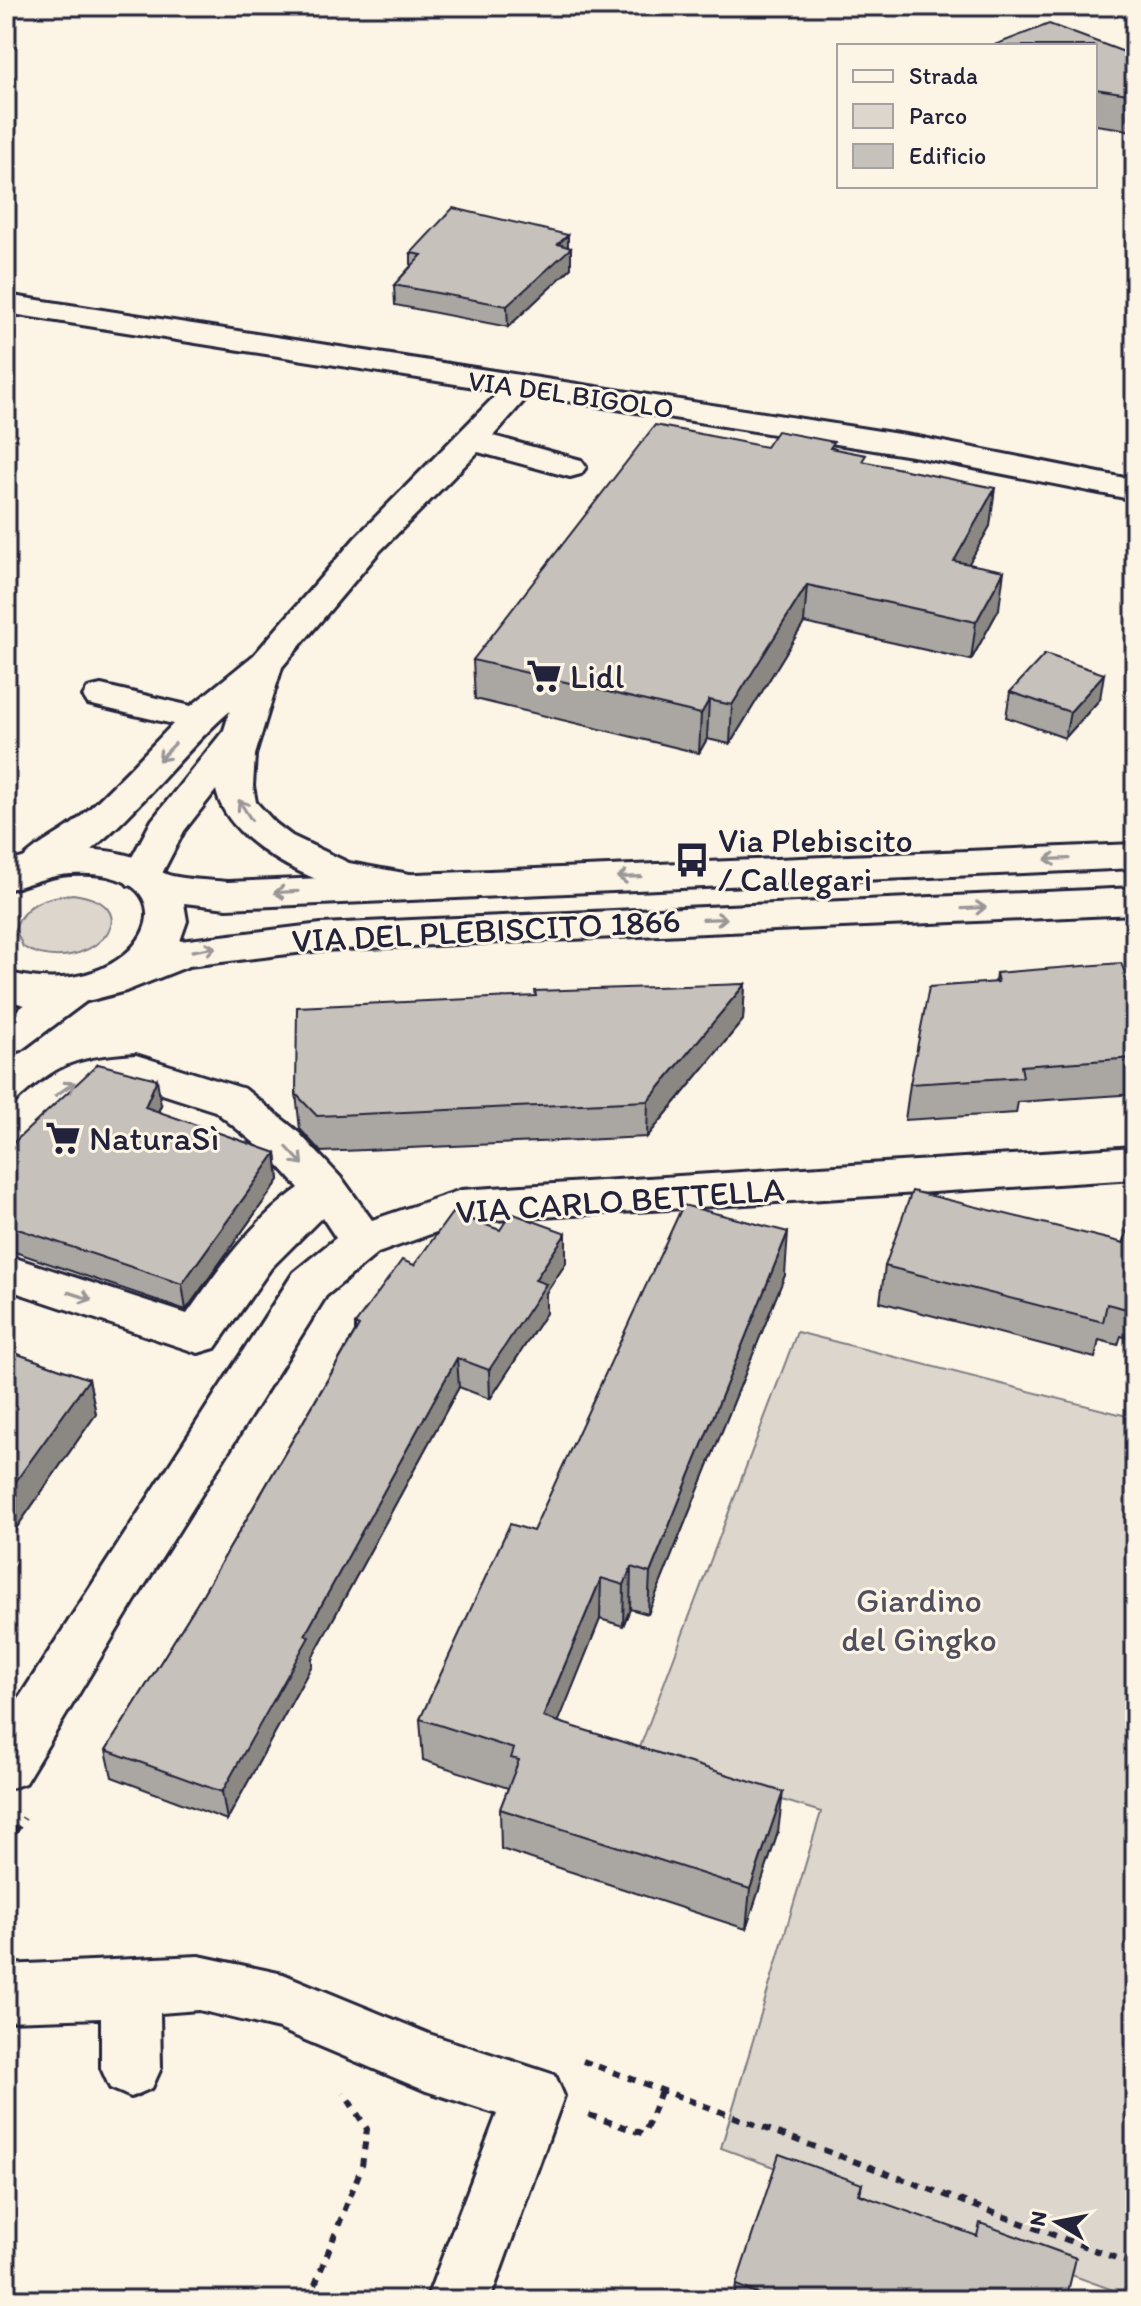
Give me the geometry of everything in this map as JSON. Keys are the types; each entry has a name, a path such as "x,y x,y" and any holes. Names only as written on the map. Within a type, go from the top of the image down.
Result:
{"street":[{"name":"VIA DEL BIGOLO","path":"6,304 918,447 1135,490"},
{"path":"22,872 72,844 110,811 198,719 267,663 367,545 520,387"},
{"path":"472,440 570,467"},
{"path":"267,663 240,734 233,789 244,811 260,832 303,859 350,876 412,886"},
{"path":"101,696 198,719"},
{"path":"130,972 154,953 167,930 167,907 149,881 166,828 240,734"},
{"name":"VIA DEL PLEBISCITO 1866","path":"22,872 60,861 104,862 149,881 227,895 1135,856"},
{"name":"VIA DEL PLEBISCITO 1866","path":"70,992 102,985 184,953 321,937 1135,901"},
{"path":"6,986 42,993 70,992"},
{"path":"6,1040 70,992"},
{"path":"6,1139 63,1087 91,1073 136,1070 230,1100 282,1142 327,1191 362,1241"},
{"name":"VIA CARLO BETTELLA","path":"6,1766 116,1587 310,1284 362,1241 461,1206 1135,1163"},
{"path":"6,1272 198,1335 256,1250 296,1211 327,1191"},
{"path":"6,1993 199,1983 283,2002 426,2062 534,2096 458,2300"},
{"path":"131,1988 131,2068"}],"path":[{"path":"309,2300 362,2166 367,2129 337,2082"},
{"path":"534,2096 644,2134 662,2089 1135,2265"}],"green space":[{"path":"73,894 98,901 110,912 111,925 103,938 88,949 69,955 46,955 23,947 15,929 24,913 38,902"},
{"name":"Giardino del Gingko","path":"797,1332 1135,1418 1135,2298 721,2148 821,1812 637,1755"}],"building":[{"path":"1049,24 1135,56 1135,95 1097,89 1097,44 997,44"},
{"path":"453,208 568,235 558,244 571,248 507,306 394,285 422,255 411,253"},
{"path":"655,425 766,447 777,431 834,442 830,448 866,455 862,461 995,488 954,561 1004,571 976,622 807,585 732,705 709,700 701,714 473,660"},
{"path":"1045,654 1104,674 1070,712 1010,692"},
{"path":"1121,963 1125,973 1135,973 1135,1058 1021,1066 1023,1077 910,1084 929,987 998,982 996,973"},
{"path":"745,984 648,1101 317,1116 296,1094 297,1007 536,996 535,991"},
{"path":"98,1064 157,1079 145,1107 276,1153 182,1284 6,1225 6,1143 11,1145"},
{"path":"912,1191 1124,1243 1131,1217 1135,1218 1135,1302 1129,1300 1127,1309 1107,1304 1103,1322 885,1266"},
{"path":"683,1205 788,1232 650,1573 631,1567 624,1585 601,1578 543,1717 783,1792 750,1889 500,1809 519,1760 511,1758 514,1749 420,1719 510,1524 533,1531"},
{"path":"452,1213 500,1230 511,1213 566,1233 535,1280 546,1284 489,1370 457,1358 305,1635 309,1637 222,1792 106,1750 200,1599 359,1326 355,1324 402,1260 414,1265"},
{"path":"6,1350 89,1379 6,1495"},
{"path":"779,2154 862,2184 858,2194 977,2236 980,2223 1076,2258 1066,2300 774,2300 736,2285"}],"place":[{"name":"Lidl","path":"544,676"},
{"name":"Via Plebiscito / Callegari","path":"692,860"},
{"name":"NaturaSì","path":"63,1138"}]}
